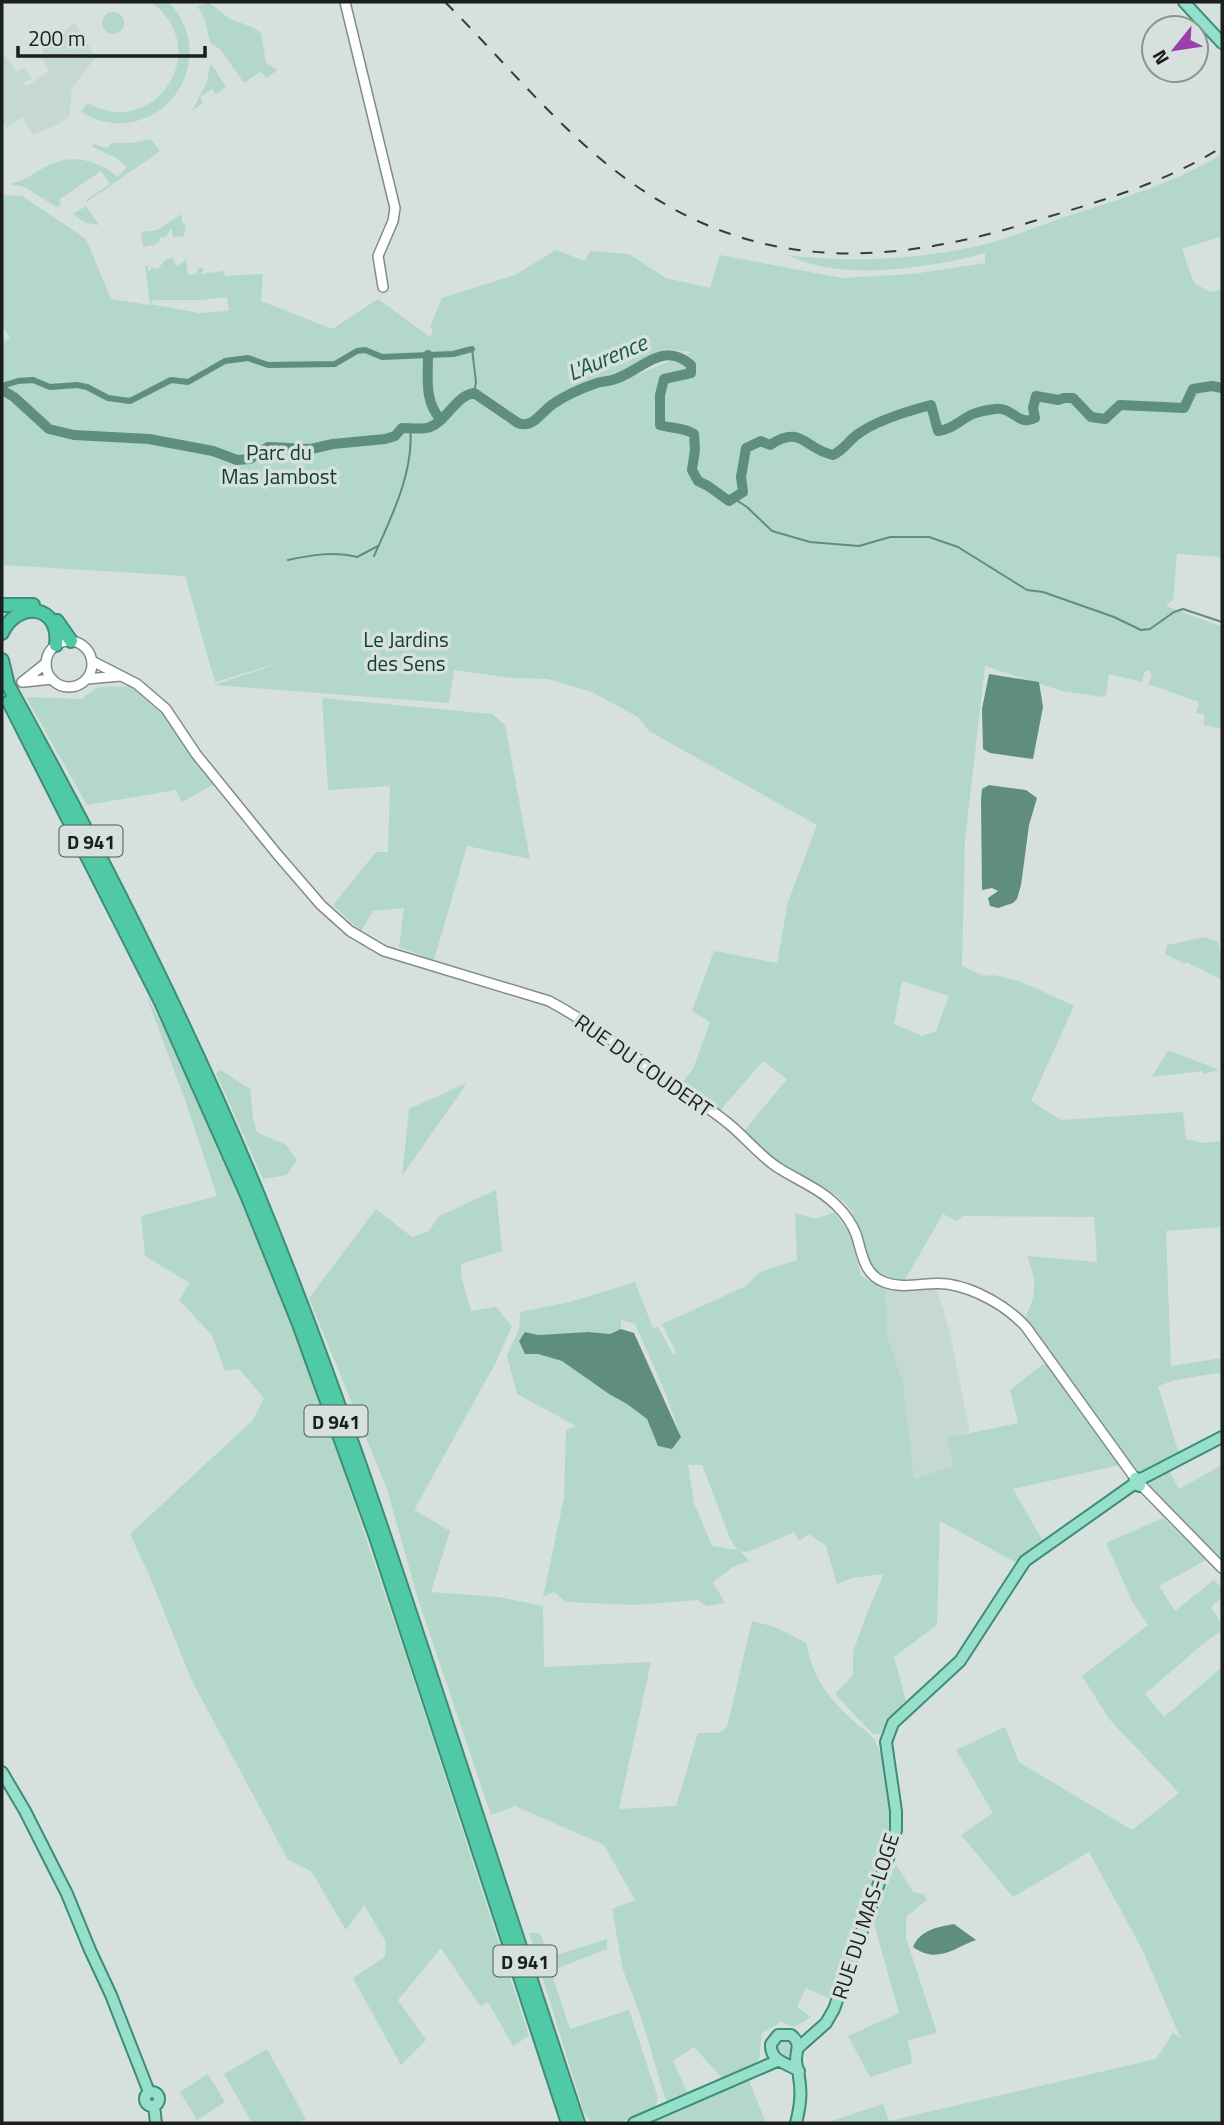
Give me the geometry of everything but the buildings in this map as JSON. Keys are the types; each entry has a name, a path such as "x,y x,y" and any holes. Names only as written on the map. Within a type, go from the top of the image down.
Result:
{"highway":[{"path":"2,605 28,604 49,612 71,641"},
{"path":"2,633 7,623 18,613 38,611 53,623 57,636 56,645"},
{"path":"2,660 4,683"},
{"name":"D 941","path":"4,683 14,712 160,1002 247,1195 299,1324 376,1537 568,2123"},
{"name":"D 941","path":"4,683 63,786 171,1003 256,1191 301,1301 402,1584 578,2123"},
{"path":"2,699 14,712"},
{"path":"539,2034 538,2048 559,2123"},
{"path":"561,2071 584,2123"}],"main road":[{"path":"1184,2 1222,43"},
{"path":"1190,2 1222,32"},
{"name":"RUE DU MAS-LOGE","path":"787,2053 819,2030 830,2016 841,1993 891,1850 896,1811 886,1742 893,1723 960,1661 1025,1561 1138,1482 1222,1437"},
{"path":"2,1772 67,1894 149,2092 154,2092 159,2097 154,2106 156,2123"},
{"path":"634,2123 787,2053 799,2071 801,2099 796,2123"}],"street":[{"path":"345,2 395,208 393,221 378,256 383,287"},
{"path":"87,679 92,661 87,649 77,642 56,645 47,656 46,663 52,679 69,687 87,679 120,676"},
{"name":"RUE DU COUDERT","path":"92,661 138,684 166,709 196,754 236,804 337,921 384,951 473,976 558,1006 729,1124 775,1166 829,1198 849,1220 864,1262 872,1275 884,1282 901,1285 946,1283 982,1296 1002,1307 1026,1326 1138,1482 1222,1568"},
{"path":"46,663 22,682 52,679"}],"shaded area":[{"path":"74,23 96,57 72,88 69,117 55,126 33,134 22,117 7,128 2,126 2,55 4,54 17,72 24,67 32,78 24,83 27,86 49,71 42,58 43,46 59,37"},
{"path":"989,674 1039,682 1043,707 1033,759 990,753 983,749 982,709"},
{"path":"989,785 1026,790 1037,798 1029,825 1017,899 998,908 990,906 988,898 998,891 992,888 982,890 981,799 982,789"},
{"path":"884,1282 934,1285 950,1333 970,1432 947,1438 953,1466 914,1479 903,1383 887,1335"},
{"path":"621,1329 634,1333 681,1437 672,1449 658,1446 647,1419 627,1404 562,1361 538,1354 525,1354 519,1341 525,1332 538,1335 588,1332 610,1334"},
{"path":"954,1924 976,1940 937,1955 913,1947 925,1933"}],"green space":[{"path":"151,2 169,2 185,27 190,52 185,76 174,97 156,113 134,122 108,122 81,112 87,103 112,111 135,110 154,100 169,84 177,64 178,43 169,21"},
{"path":"208,2 230,19 261,33 266,63 278,70 266,78 261,71 244,83 220,49 210,43 205,20 198,7"},
{"path":"113,12 121,15 124,23 121,31 113,34 105,31 102,23 105,15"},
{"path":"212,65 226,87 216,94 212,89 200,97 203,103 192,111 207,82"},
{"path":"151,139 160,151 87,202 86,200 110,184 101,171 59,200 61,204 56,207 25,187 10,184 55,163 74,159 92,162 118,177 127,167 115,157 92,147 93,144 107,148 111,143"},
{"path":"1222,154 1222,236 1182,249 1194,283 1210,292 1222,289 1222,557 1177,554 1173,600 1166,606 1222,627 1222,729 1203,725 1205,715 1196,713 1199,702 1148,684 1152,676 1150,670 1144,672 1142,682 1109,674 1106,695 1103,697 1062,691 985,666 965,840 962,966 984,976 993,975 1016,980 1074,1006 1031,1101 1061,1120 1183,1112 1186,1139 1203,1143 1222,1141 1222,1227 1166,1231 1171,1366 1222,1358 1222,1372 1158,1386 1179,1454 1139,1473 1130,1462 1125,1464 1021,1322 1031,1305 1034,1290 1033,1274 1027,1256 1097,1262 1094,1217 963,1216 956,1221 943,1214 904,1281 887,1276 875,1269 868,1260 858,1226 844,1202 779,1164 744,1131 787,1079 763,1061 718,1113 680,1085 693,1069 710,1022 692,1011 714,951 777,963 788,902 817,825 649,731 638,717 592,692 548,679 512,678 454,670 449,703 214,685 289,660 215,682 185,576 2,565 2,342 10,338 2,325 2,195 22,196 86,239 111,299 150,305 145,266 148,266 148,272 152,268 158,269 165,260 172,258 177,266 186,260 188,275 197,274 201,267 204,269 201,274 224,271 225,276 263,274 261,301 332,329 378,299 430,337 433,331 430,327 442,298 515,275 556,250 585,261 590,251 629,254 666,278 710,288 720,255 842,278 913,274 985,263 985,253 933,264 869,270 827,267 806,263 787,255 883,259 978,246 1132,195","holes":["227,297 229,311 199,313 150,304 154,300","665,349 692,352 636,375 632,365","902,981 949,996 936,1031 922,1036 894,1024"]},
{"path":"86,206 99,225 85,223 73,214"},
{"path":"182,214 182,223 186,225 184,236 173,237 170,230 166,237 159,238 160,241 153,247 143,247 141,232 157,230"},
{"path":"130,686 171,722 190,754 216,783 182,802 176,790 87,805 26,697 81,699 98,687"},
{"path":"322,698 492,714 505,725 530,859 467,846 434,960 399,947 404,908 373,911 361,931 333,905 376,852 388,852 390,786 328,790"},
{"path":"1205,937 1218,942 1222,982 1219,978 1165,954 1167,945"},
{"path":"146,995 173,1045 258,1237 318,1396 529,2036 513,2046 488,2002 480,2006 441,1948 398,2000 426,2040 401,2065 353,1978 385,1957 386,1942 364,1905 346,1930 311,1871 288,1860 192,1681 130,1534 253,1420 264,1398 239,1369 225,1371 212,1335 179,1300 190,1283 145,1256 141,1216 217,1196"},
{"path":"1168,1050 1219,1070 1204,1074 1202,1071 1152,1077"},
{"path":"221,1070 250,1089 257,1132 286,1145 297,1160 287,1175 263,1179 216,1073"},
{"path":"467,1083 402,1176 409,1109"},
{"path":"496,1190 502,1251 461,1264 461,1276 471,1311 496,1307 512,1326 496,1362 414,1510 450,1531 431,1592 499,1597 543,1606 544,1667 651,1662 619,1809 676,1806 698,1733 719,1733 727,1727 752,1621 775,1627 806,1643 822,1685 843,1711 873,1738 884,1769 890,1834 832,2000 806,1988 797,2007 811,2017 794,2027 781,2022 762,2033 759,2059 748,2068 722,2078 694,2047 673,2061 688,2094 670,2103 665,2098 641,2017 623,1970 612,1909 635,1900 604,1845 515,1806 491,1815 417,1596 387,1489 309,1298 376,1209 412,1237 429,1231 439,1216"},
{"path":"834,1212 851,1235 861,1276 885,1289 887,1335 903,1383 914,1479 953,1466 947,1438 1018,1423 1010,1390 1043,1364 1049,1366 1120,1465 1013,1489 1043,1541 1015,1562 940,1521 937,1625 894,1657 906,1701 879,1734 873,1734 835,1694 853,1675 853,1652 884,1574 852,1578 837,1584 826,1546 809,1534 799,1541 794,1532 748,1552 740,1551 749,1561 733,1567 713,1582 725,1603 707,1606 697,1600 635,1605 566,1602 554,1592 543,1597 564,1498 566,1430 576,1426 517,1394 507,1356 519,1329 520,1312 570,1302 635,1282 653,1328 658,1327 674,1356 676,1352 662,1324 746,1286 760,1272 797,1260 795,1213 816,1219","holes":["621,1320 635,1324 665,1392 681,1437 672,1448 658,1446 647,1419 562,1361 538,1354 525,1354 525,1332 538,1335 588,1332 610,1334 621,1329","688,1465 702,1465 737,1550 712,1546 694,1503"]},
{"path":"1222,1465 1222,1564 1150,1489 1150,1482 1169,1470 1179,1489"},
{"path":"1163,1518 1206,1560 1159,1586 1175,1611 1214,1580 1222,1588 1222,1597 1211,1607 1222,1625 1222,1630 1145,1694 1164,1717 1222,1667 1222,2123 826,2123 883,2104 889,2121 1156,2059 1173,2033 1181,2039 1142,1949 1089,1852 1013,1897 961,1835 993,1813 956,1750 1005,1727 1019,1762 1132,1830 1179,1793 1110,1720 1082,1676 1148,1625 1133,1603 1106,1543"},
{"path":"896,1864 913,1892 923,1894 927,1900 906,1917 906,1938 937,2033 908,2040 912,2063 870,2077 848,2036 899,2013 873,1920"},
{"path":"529,1933 540,1933 550,1957 607,1939 607,1949 551,1971 570,2029 629,2010 658,2098 655,2109 623,2121 592,2123 584,2113"},
{"path":"785,2039 791,2042 794,2048 791,2054 785,2057 779,2054 776,2048 779,2042"},
{"path":"267,2049 306,2119 298,2123 252,2123 224,2074"},
{"path":"208,2074 225,2102 197,2120 180,2092"},
{"path":"748,2078 766,2123 646,2123"}],"waterway":[{"name":"L'Aurence","path":"472,349 476,382 474,393"},
{"name":"L'Aurence","path":"2,386 33,380 50,387 77,385 108,398 130,401 171,380 188,382 225,361 248,358 268,365 335,364 357,351 365,350 382,357 453,354 472,349"},
{"name":"L'Aurence","path":"428,355 429,397 441,420"},
{"name":"L'Aurence","path":"2,390 14,397 49,429 74,435 149,439 213,451 237,460 250,459 268,447 311,449 385,439 395,436 402,428 427,428 436,424 467,395 474,393 518,423 528,424 553,404 574,392 616,379 662,356 671,356 681,358 691,365 691,373 664,379 660,395 660,425 694,434 692,470 698,481 729,501 743,492 741,477 746,448 761,441 770,445 781,439 796,437 833,455 874,424 931,405 938,431 948,429 976,413 995,409 1006,410 1024,420 1035,418 1033,408 1036,396 1058,400 1073,398 1091,417 1105,419 1120,405 1184,408 1193,389 1212,386 1222,388"},
{"path":"374,556 405,477 411,443 410,427"},
{"path":"733,498 747,507 772,531 810,542 859,546 890,537 929,537 958,547 1027,590 1043,592 1114,617 1141,630 1150,629 1183,609 1222,622"},
{"path":"288,560 331,554 357,557 378,546"}],"tunnel":[{"path":"2,689 22,682"}],"railway":[{"path":"445,2 571,132 640,189 690,218 742,238 794,249 848,253 903,250 961,241 1124,193 1174,173 1222,147"}],"park label":[{"name":"Parc du Mas Jambost","path":"279,464"},
{"name":"Le Jardins des Sens","path":"406,651"}]}
